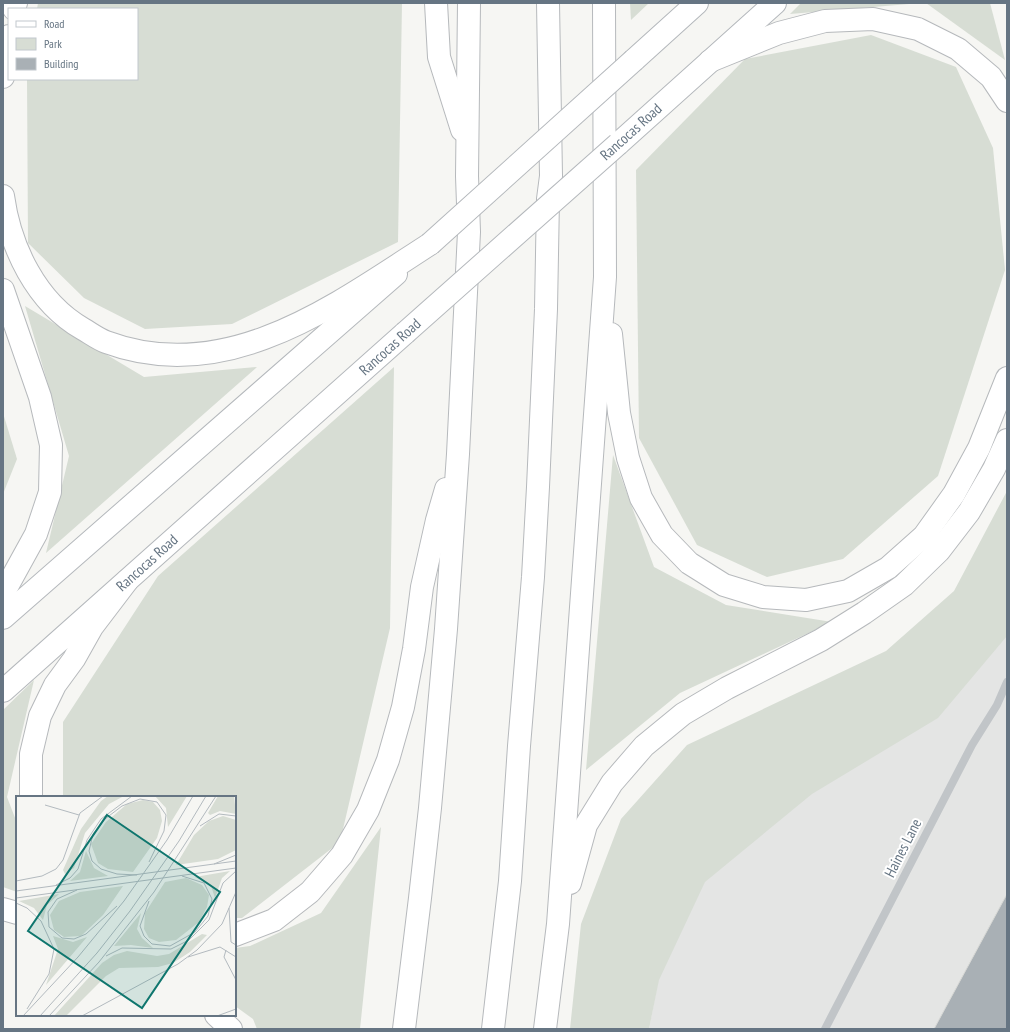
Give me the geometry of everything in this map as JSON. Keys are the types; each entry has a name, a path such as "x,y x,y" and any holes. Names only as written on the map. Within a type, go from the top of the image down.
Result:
{"main road":[{"path":"436,3 440,57 468,152"},
{"path":"404,1029 430,808 446,629 458,454 469,232 467,176 469,3"},
{"path":"493,1029 510,881 538,487 546,308 548,199 551,176 548,3"},
{"path":"545,1029 558,924 605,277 604,3"},
{"path":"3,618 430,244 698,3"},
{"name":"Rancocas Road","path":"3,691 775,3"},
{"path":"710,61 779,33 826,22 873,19 918,29 958,49 991,77 1007,101"},
{"path":"3,77 8,43"},
{"path":"3,196 6,216 19,255 41,292 69,321 105,342 147,353 189,356 230,349 270,336 310,319 430,244"},
{"path":"605,277 619,413 628,458 640,498 662,535 689,563 724,585 763,597 806,600 848,591 888,568 919,541 954,494 979,448 1007,378"},
{"path":"3,290 40,397 51,445 50,492 39,527 3,594"},
{"path":"558,924 586,825 612,783 644,746 683,714 728,688 821,640 864,613 904,585 939,551 969,512 994,469 1007,440"},
{"path":"236,936 274,920 310,892 342,855 368,810 388,760 403,707 414,649 422,587 436,520 458,454"},
{"path":"31,796 31,754 40,716 55,685 74,659 92,627 126,581"},
{"path":"3,909 16,913"},
{"path":"217,1016 231,1029"}],"lane":[{"name":"Haines Lane","path":"825,1029 972,745 997,705 1007,682"}],"shaded area":[{"path":"1007,589 1007,1029 649,1029 681,861"}],"green space":[{"path":"38,3 402,3 398,242 232,324 145,329 84,298 28,243 27,80 138,80 138,8 37,8"},
{"path":"630,3 649,3 631,20"},
{"path":"801,3 921,3 790,14"},
{"path":"926,3 990,3 1005,60"},
{"path":"871,35 956,67 993,148 1005,270 938,476 843,559 767,577 697,545 639,438 636,170 745,59"},
{"path":"25,306 144,377 257,367 46,553 69,456"},
{"path":"394,367 390,628 340,842 242,918 236,918 236,796 63,796 63,722 158,576"},
{"path":"3,413 17,459 3,494"},
{"path":"613,455 654,567 726,605 832,622 680,693 586,770"},
{"path":"1007,491 1007,636 938,718 812,794 705,882 659,980 649,1029 570,1029 581,924 621,819 687,745 886,651 954,591"},
{"path":"34,680 7,797 16,820 16,892 3,887 3,710"},
{"path":"381,827 360,1029 257,1029 253,1019 236,1007 236,948 250,946 321,913"}],"building":[{"path":"1007,894 1007,1029 934,1029"}]}
